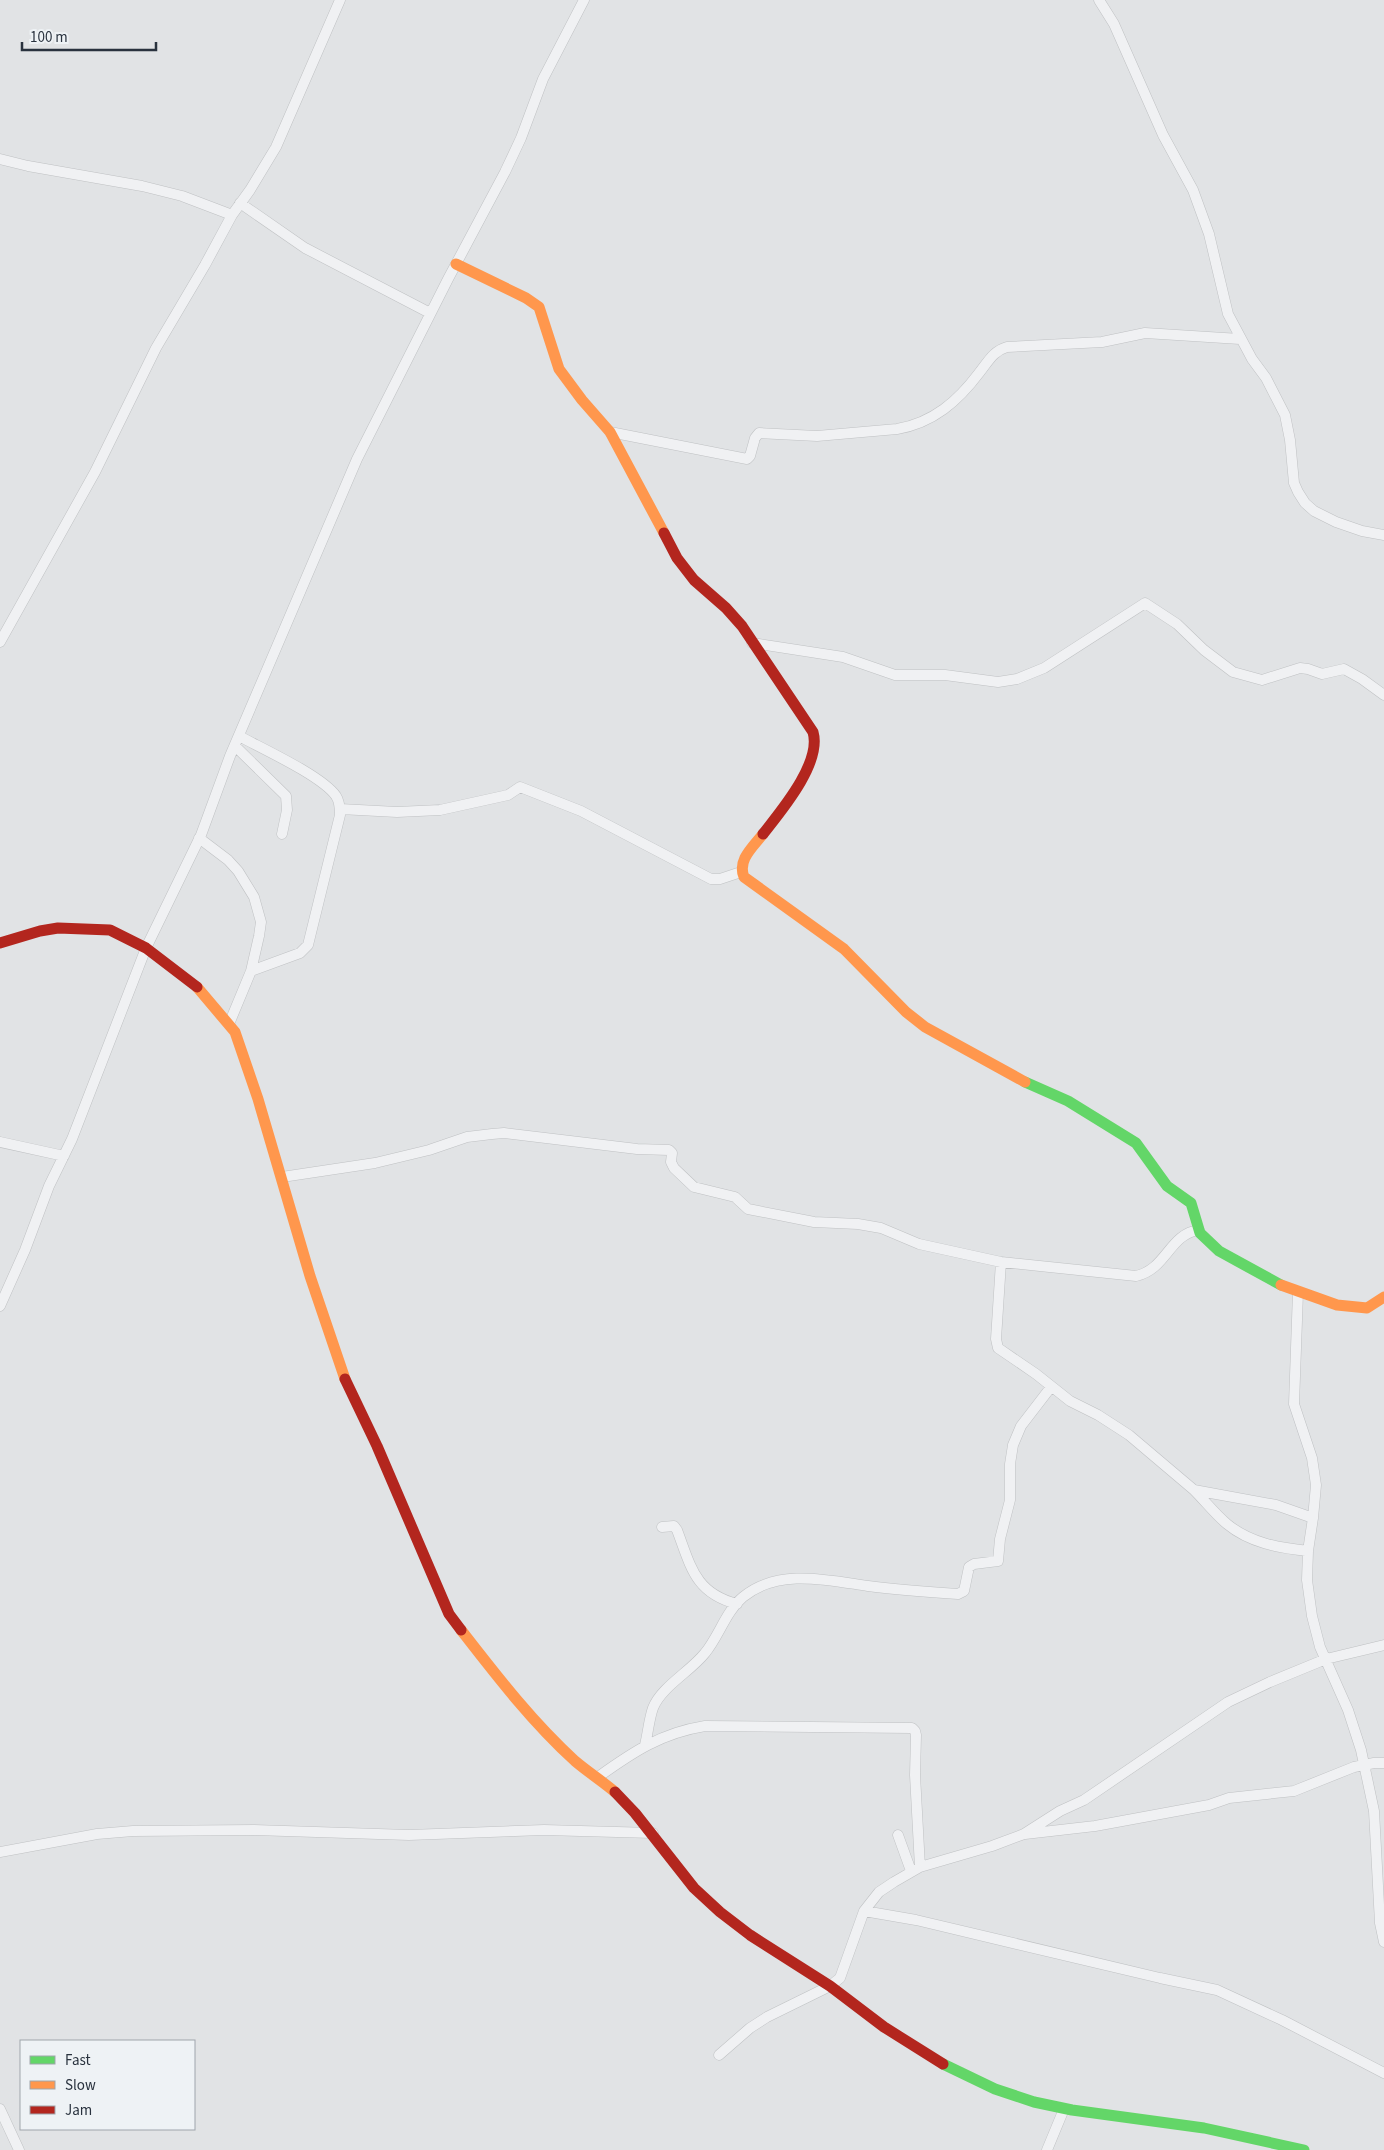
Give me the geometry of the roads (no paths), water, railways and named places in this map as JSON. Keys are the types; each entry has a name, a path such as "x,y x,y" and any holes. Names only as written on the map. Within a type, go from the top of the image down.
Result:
{"street":[{"path":"0,642 95,472 149,362 206,265 232,215 276,147 340,0"},
{"path":"0,1306 25,1250 49,1186 64,1156 103,1062 146,948 199,838 237,741 357,460 430,313 505,172 521,138 543,79 584,0"},
{"path":"1099,0 1114,24 1163,135 1193,190 1210,234 1228,314 1240,339 1266,378 1285,415 1290,440 1294,483 1305,503 1336,522 1362,531 1384,535"},
{"path":"0,159 28,166 142,186 182,196 232,215"},
{"path":"240,203 305,248 430,313"},
{"path":"456,264 526,298 539,307 559,369 582,400 610,432 676,558 694,580 731,614 811,726 815,740 802,777 744,860 741,872"},
{"path":"610,432 747,459 750,456 755,438 759,433 817,436 897,429 924,421 943,411 956,401 995,353 1007,347 1102,342 1145,333 1240,339"},
{"path":"752,642 843,657 895,675 945,675 982,681 1007,681 1029,675 1044,668 1145,603 1177,624 1204,650 1233,672 1262,680 1300,668 1308,668 1322,674 1344,669 1384,694"},
{"path":"0,621 9,628"},
{"path":"237,741 301,770 336,795 340,802 331,856 308,944 300,953 251,971"},
{"path":"237,741 286,796 282,834"},
{"path":"340,809 397,812 440,810 508,795 520,787 581,811 707,877 720,879 741,872"},
{"path":"199,838 228,860 254,897 260,922 259,936 251,971 229,1024"},
{"path":"741,872 754,884 844,948 906,1012 924,1027 1002,1070 1068,1101 1136,1143 1167,1186 1191,1204 1199,1230 1206,1241 1219,1251 1280,1285 1337,1304 1353,1307 1371,1306 1384,1297"},
{"path":"0,943 49,929 98,928 125,936 146,948 200,989 235,1032 282,1177 310,1276 345,1380 380,1454 442,1602 454,1621 514,1698 571,1757 625,1801 653,1833 704,1898 742,1932 830,1986 866,2015 937,2060 972,2078 1015,2096 1064,2109 1189,2126 1304,2150"},
{"path":"282,1177 375,1163 467,1138 504,1133 637,1149 665,1149 672,1153 671,1162 674,1168 694,1187 734,1197 748,1208 814,1222 881,1228 919,1244 1001,1262 1136,1276 1148,1272 1160,1263 1181,1236 1199,1230"},
{"path":"0,1142 64,1156"},
{"path":"1001,1262 996,1346 1070,1401 1098,1415 1128,1435 1194,1490 1228,1524 1263,1544 1308,1551"},
{"path":"1298,1292 1294,1404 1315,1470 1316,1501 1308,1551 1307,1580 1312,1616 1320,1647 1359,1739 1374,1811 1380,1923 1384,1942"},
{"path":"645,1745 653,1708 658,1699 706,1651 741,1598 758,1585 796,1579 821,1578 876,1587 961,1593 964,1591 970,1567 974,1564 998,1561 1000,1539 1010,1500 1010,1464 1013,1445 1021,1426 1051,1387"},
{"path":"1194,1490 1276,1505 1314,1518"},
{"path":"662,1527 674,1526 677,1530 690,1566 708,1592 725,1601 737,1604"},
{"path":"719,2055 750,2028 767,2017 830,1986 843,1974 857,1927 864,1911 879,1892 916,1869 992,1846 1024,1834 1060,1811 1084,1800 1228,1702 1326,1659 1384,1645"},
{"path":"598,1778 645,1745 687,1729 705,1726 914,1729 916,1869"},
{"path":"1024,1834 1088,1827 1210,1805 1229,1798 1294,1791 1322,1781 1342,1770 1364,1764 1384,1763"},
{"path":"0,1852 97,1834 133,1831 254,1830 409,1835 554,1830 653,1833"},
{"path":"898,1835 916,1869"},
{"path":"864,1911 916,1920 1217,1990 1282,2020 1384,2073"},
{"path":"0,2109 18,2150"},
{"path":"1046,2150 1064,2109"}]}
